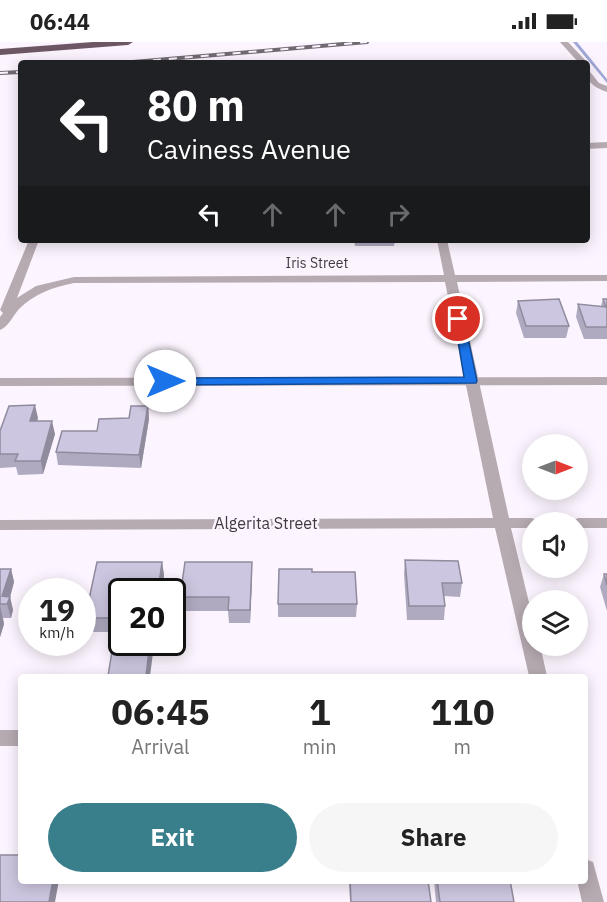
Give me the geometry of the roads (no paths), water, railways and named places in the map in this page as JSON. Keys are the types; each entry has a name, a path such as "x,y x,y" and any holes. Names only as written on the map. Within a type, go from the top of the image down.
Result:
{"highway":[{"path":"0,52 128,42"}],"street":[{"path":"564,42 580,60"},
{"path":"590,75 596,85 607,89"},
{"path":"590,146 607,146"},
{"path":"0,325 33,243"},
{"path":"443,243 502,523 538,674"},
{"name":"Iris Street","path":"0,325 14,305 30,292 74,279 607,278"},
{"path":"0,382 607,381"},
{"name":"Algerita Street","path":"0,525 522,523"},
{"path":"588,523 607,523"},
{"path":"0,738 18,738"},
{"path":"588,882 593,902"}],"waterway":[{"path":"575,42 589,60"},
{"path":"590,61 607,82"}],"railway":[{"path":"156,60 367,42"},
{"path":"0,73 18,72"}]}
